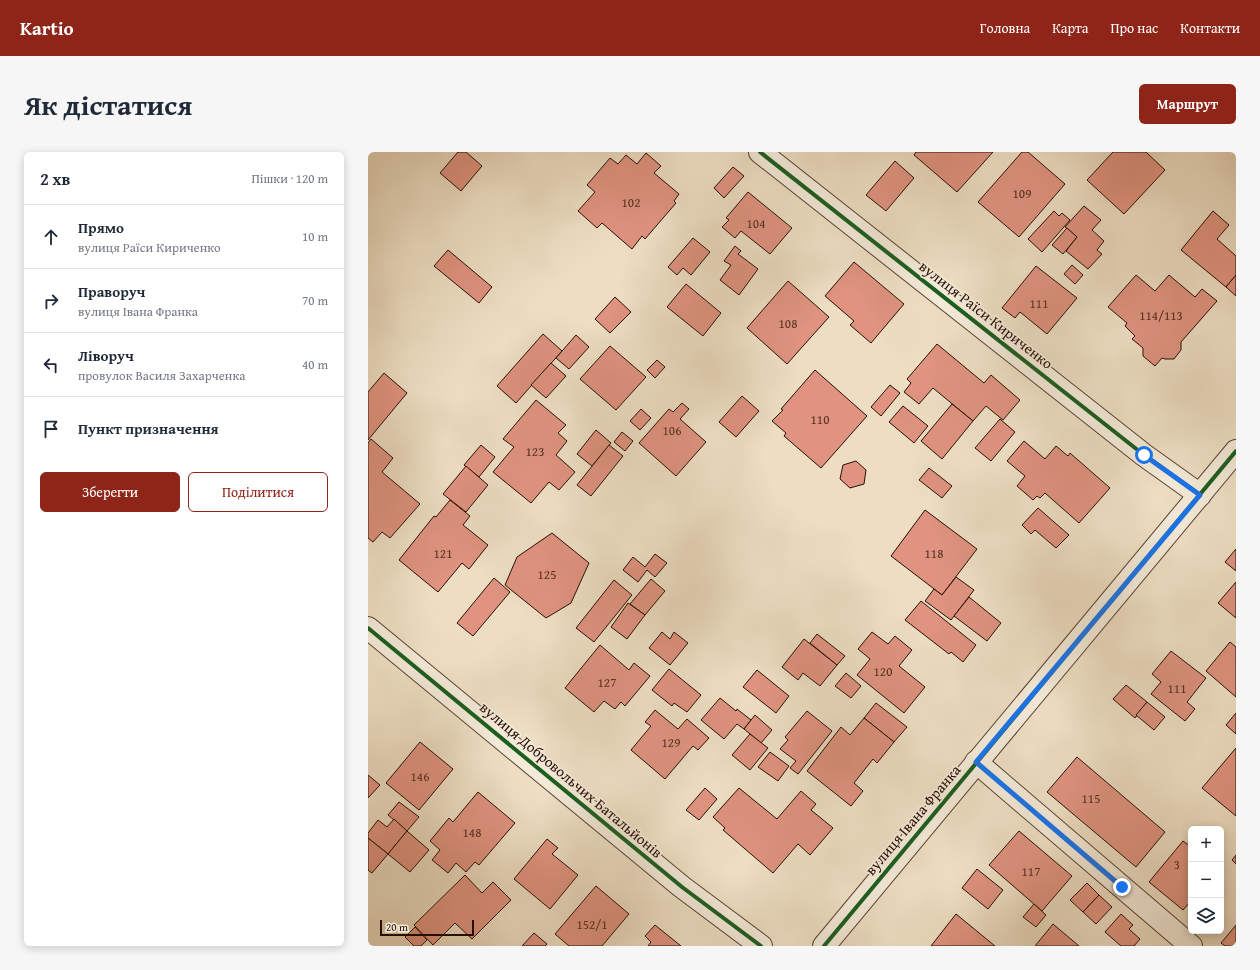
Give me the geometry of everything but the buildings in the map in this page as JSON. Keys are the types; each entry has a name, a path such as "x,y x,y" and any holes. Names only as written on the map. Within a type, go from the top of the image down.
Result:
{"street":[{"name":"вулиця Раїси Кириченко","path":"760,152 1144,455 1200,495"},
{"name":"вулиця Івана Франка","path":"824,946 1236,451"},
{"name":"вулиця Добровольчих Батальйонів","path":"368,628 682,887 761,946"},
{"path":"976,762 1191,946"}],"cycle path":[{"path":"760,152 1144,455 1200,495"},
{"path":"824,946 1236,451"},
{"path":"368,628 682,887 761,946"}],"route":[{"path":"1122,887 976,762 1200,495 1144,455"}]}
